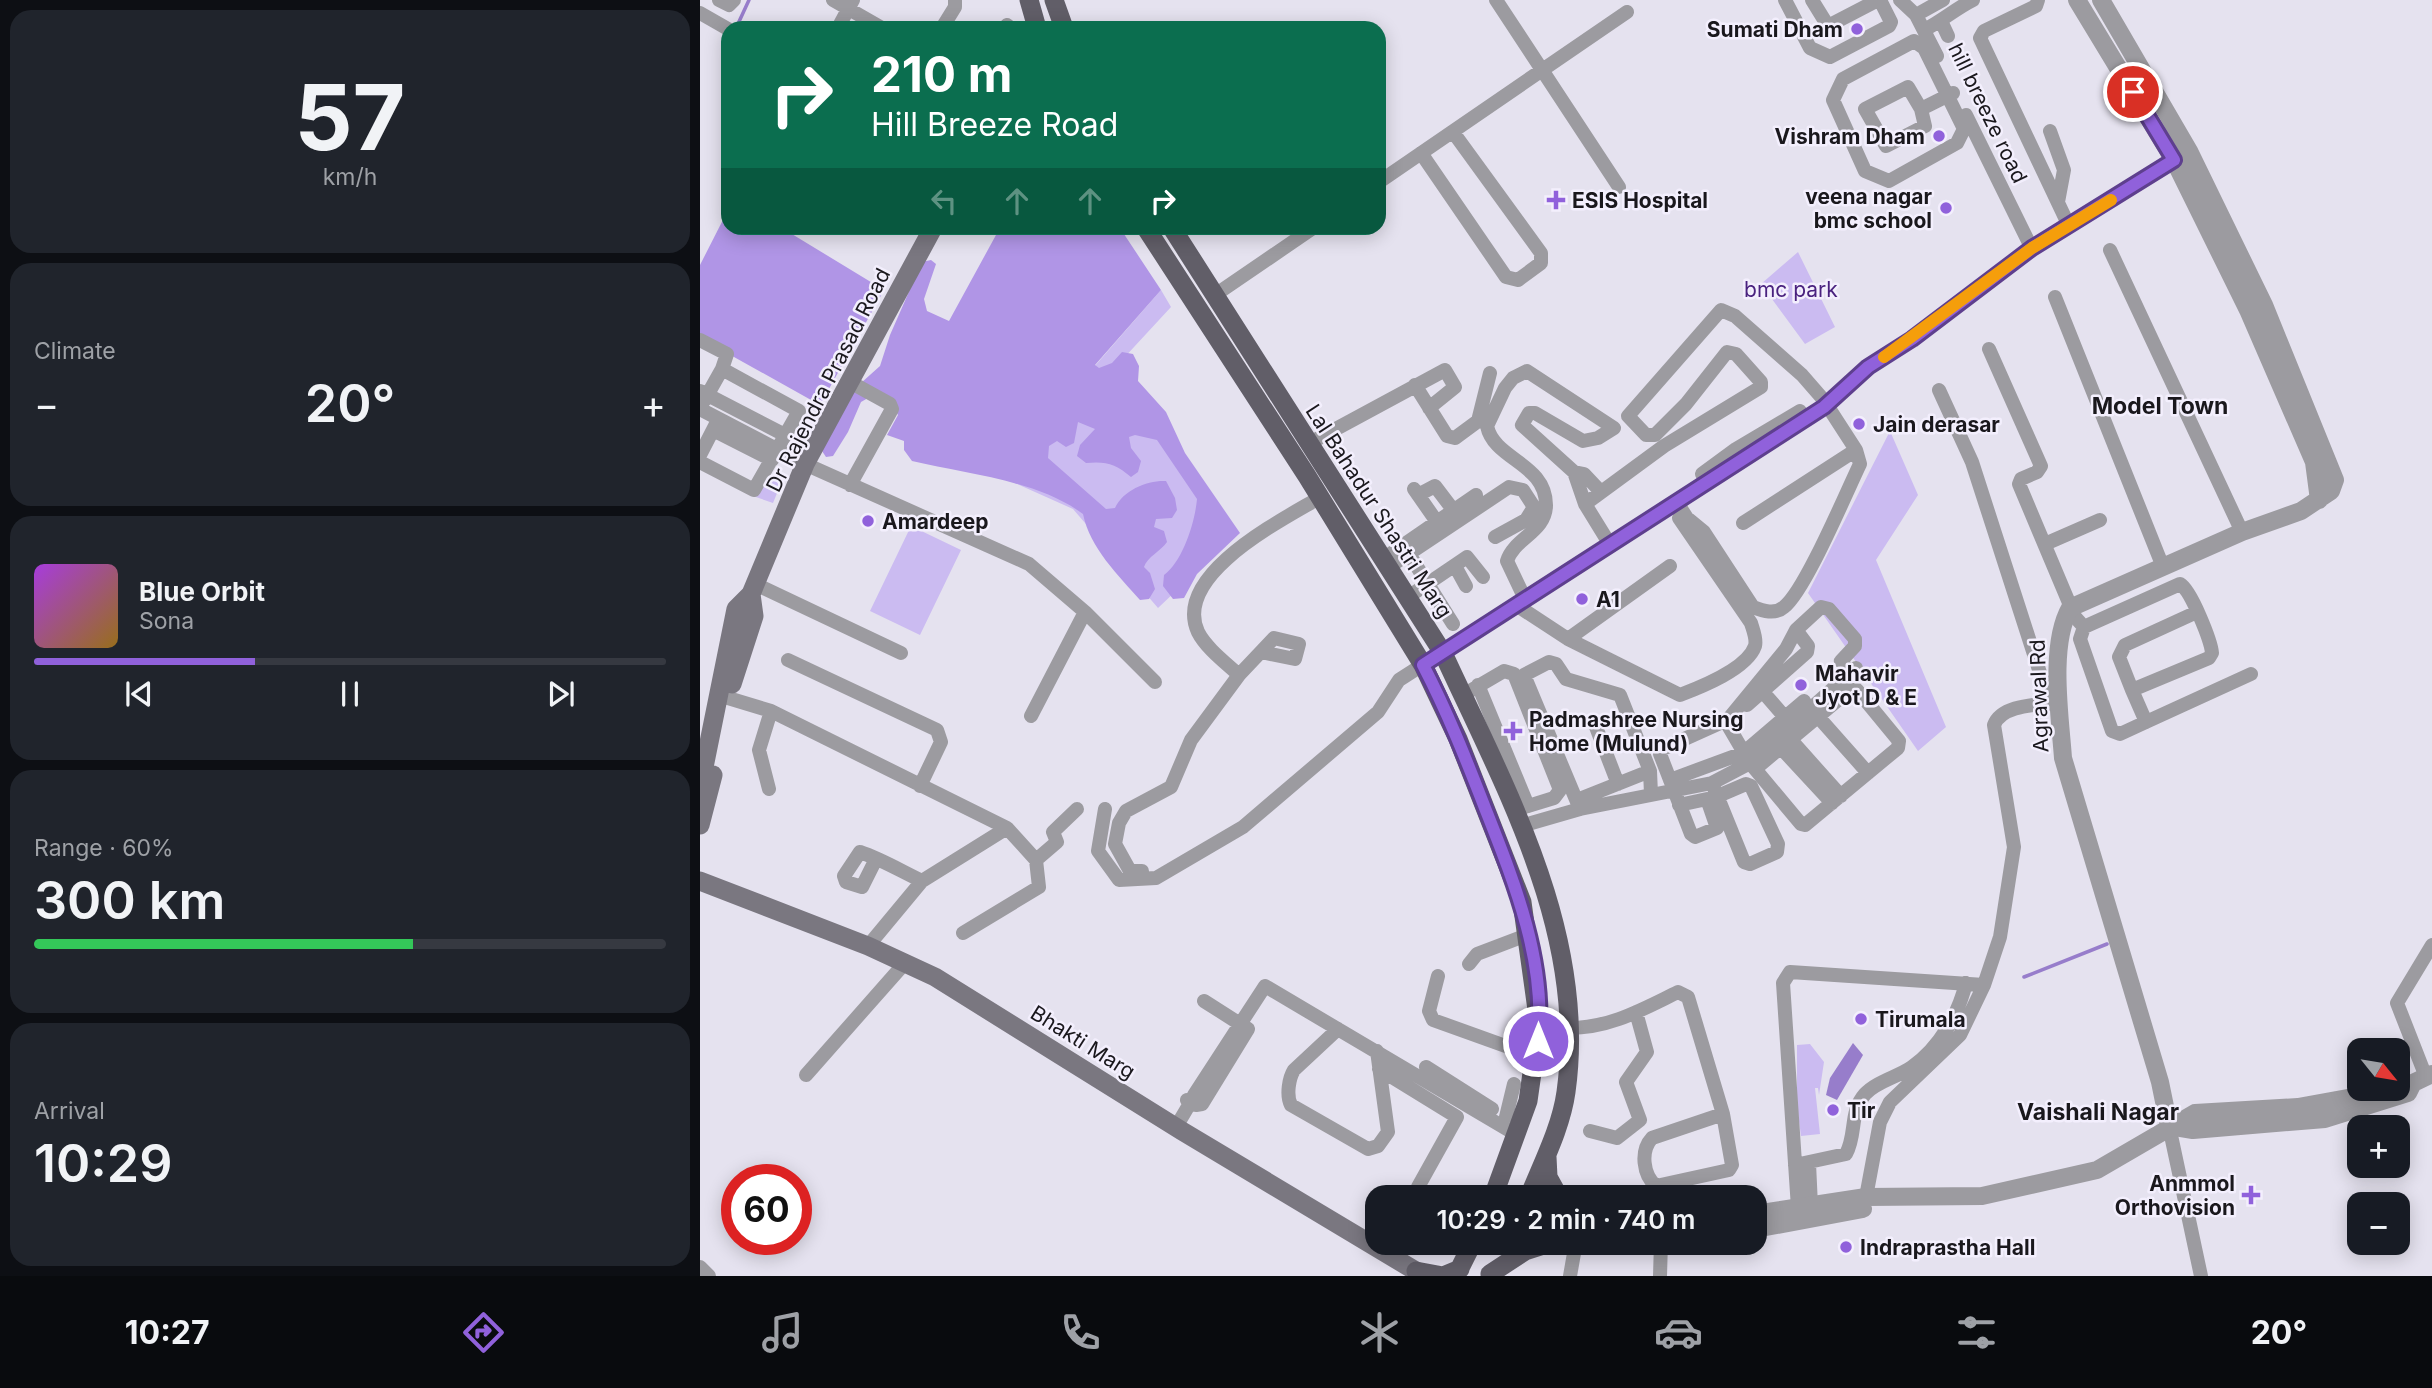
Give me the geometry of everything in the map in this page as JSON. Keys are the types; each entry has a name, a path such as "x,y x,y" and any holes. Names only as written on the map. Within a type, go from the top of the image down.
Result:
{"main road":[{"path":"1029,0 1035,21"},
{"path":"1054,0 1062,21"},
{"name":"Dr Rajendra Prasad Road","path":"700,787 736,609 753,589 805,464 929,235"},
{"name":"Lal Bahadur Shastri Marg","path":"1150,235 1428,674 1458,739 1522,902 1539,1024 1536,1058 1509,1124 1496,1185"},
{"name":"Lal Bahadur Shastri Marg","path":"1176,235 1447,662 1471,690 1521,814 1548,895 1562,960 1569,1028 1566,1094 1534,1185"},
{"name":"Dr Rajendra Prasad Road","path":"700,825 709,748 754,616 753,589"},
{"name":"Bhakti Marg","path":"700,881 868,946 935,977 1179,1129 1420,1274"},
{"path":"1546,1152 1548,1177 1552,1185"},
{"path":"1420,1274 1443,1276 1458,1272 1466,1255"},
{"path":"1489,1275 1501,1255"},
{"path":"1489,1275 1519,1255"}],"street":[{"path":"719,0 729,5 734,0"},
{"path":"833,0 846,13 865,21"},
{"path":"947,21 956,7 955,0"},
{"path":"1496,0 1619,187"},
{"path":"1785,0 1810,48 1830,57 1889,26 1879,0 1832,26 1824,23 1812,0"},
{"name":"hill breeze road","path":"1900,0 1916,15 1924,30 1951,94 2032,248"},
{"path":"1916,15 1943,0"},
{"path":"1924,30 1973,0"},
{"path":"2038,0 2036,6 1984,31 1980,38 2069,226"},
{"path":"2077,0 2182,156"},
{"path":"2070,608 2242,531 2301,511 2331,491 2335,480 2264,305 2182,156 2102,0"},
{"path":"1386,177 1627,12"},
{"path":"700,13 721,25"},
{"path":"1941,21 1948,36"},
{"path":"1914,41 1924,48 1951,94 1964,129 1957,143 1889,181 1865,171 1833,100 1843,79 1914,41"},
{"path":"1908,87 1921,109 1925,126 1886,146 1865,109 1908,87"},
{"path":"1921,109 1951,94"},
{"path":"2050,131 2064,170 2058,202"},
{"path":"1421,153 1506,277 1518,280 1541,263 1541,253 1453,132"},
{"path":"1825,406 1868,367 1912,339 2032,248 2182,156"},
{"path":"1215,295 1303,235"},
{"path":"2110,250 2242,531"},
{"path":"2055,297 2163,567"},
{"path":"1609,543 1585,504 1574,472 1522,425 1523,420 1529,413 1535,413 1583,441 1598,438 1628,416 1721,310 1735,316 1802,375 1856,450 1860,464 1807,570 1786,607 1778,610 1753,607 1704,532 1670,505"},
{"path":"700,340 727,354 722,369 702,401"},
{"path":"1989,349 2041,467 2037,472 2021,479 2019,484 2046,544 2070,608 2084,627"},
{"path":"1585,504 1660,441 1756,391 1761,382 1736,354 1727,352 1660,441"},
{"path":"1105,809 1098,851 1113,875 1128,881 1156,878 1243,827 1378,712 1399,680 1428,674 1447,662 1521,602 1670,505 1695,498 1843,396 1878,368"},
{"path":"700,462 751,491 756,489 798,409 722,369"},
{"path":"1308,444 1442,369 1447,372 1455,387 1429,408"},
{"path":"1614,428 1527,371 1513,378 1505,388 1487,426 1496,446 1513,455 1533,473 1544,494 1546,507 1541,524 1510,552 1507,561 1521,602 1568,639 1680,695 1712,684 1744,660 1755,646 1751,624 1670,505"},
{"path":"1415,385 1447,436 1455,438 1478,421 1490,373"},
{"path":"850,383 890,404 892,409 850,485"},
{"path":"1866,1197 1880,1122 1889,1101 1960,1035 1982,989 2000,937 2014,847 1994,725 1997,718 2007,710 2054,703 1972,462 1939,390"},
{"path":"702,401 716,424 775,454 805,464 1029,564 1085,612 1155,682"},
{"path":"702,401 785,435"},
{"path":"1628,416 1646,435 1660,441"},
{"path":"700,454 716,424"},
{"path":"1551,449 1566,431"},
{"path":"1742,523 1856,450"},
{"path":"1574,472 1584,474 1601,492"},
{"path":"1437,522 1415,491 1435,486 1454,511"},
{"path":"1386,563 1409,554 1509,487 1522,490 1531,498 1534,507 1532,515 1495,537"},
{"path":"1386,563 1476,495"},
{"path":"1239,675 1198,631 1196,597 1203,585 1244,543 1319,498"},
{"path":"2046,544 2100,520"},
{"path":"1409,554 1453,624"},
{"path":"1408,597 1469,557 1483,577"},
{"path":"1455,566 1466,586"},
{"path":"1568,639 1670,566"},
{"path":"2132,690 2209,658 2212,650 2188,592 2180,584 2084,627 2080,639 2112,731 2120,734 2251,674"},
{"path":"753,589 901,653"},
{"path":"1726,722 1786,649 1796,630 1821,607 1826,607 1856,643 1841,658 1851,668"},
{"name":"Agrawal Rd","path":"2070,608 2060,625 2054,703 2063,758 2160,1082 2169,1126"},
{"path":"1031,716 1085,612"},
{"path":"2146,722 2119,657 2125,645 2197,612"},
{"path":"1681,793 1660,754 1663,746 1726,722 1763,692 1809,649 1796,630"},
{"path":"1142,871 1130,871 1119,856 1115,844 1119,823 1126,811 1171,787 1191,740 1239,675 1261,652"},
{"path":"788,660 937,730 940,743 920,786"},
{"path":"1578,804 1524,675 1525,672 1549,662 1556,664 1566,679 1620,695 1650,771 1651,794"},
{"path":"1818,712 1851,668"},
{"path":"1786,735 1851,668"},
{"path":"1471,690 1504,671 1514,674 1560,790 1554,798 1521,814"},
{"path":"1715,789 1749,762 1851,689 1857,690 1899,741 1898,748 1803,825 1749,762 1726,722"},
{"path":"1763,692 1786,735 1837,799"},
{"path":"728,698 771,711 1007,828 1036,860 1040,882 1036,891 962,933"},
{"path":"769,789 759,750 771,711"},
{"path":"1818,712 1872,770"},
{"path":"1595,727 1618,784"},
{"path":"1681,793 1749,762"},
{"path":"1578,804 1650,771"},
{"path":"1521,814 1651,794 1681,793 1746,784 1751,786 1778,844 1777,852 1750,864 1744,862 1715,789"},
{"path":"1036,860 1057,842 1052,833 1077,809"},
{"path":"868,946 922,881 1007,828"},
{"path":"876,859 922,881"},
{"path":"1469,964 1476,954 1527,934"},
{"path":"2200,1121 2325,1119 2408,1094 2417,1078 2397,1003 2432,945"},
{"path":"806,1075 904,964"},
{"path":"1804,1207 1783,983 1786,975 1790,972 1982,989"},
{"path":"1438,976 1429,1011 1433,1020 1536,1058"},
{"path":"1179,1129 1191,1102 1265,986 1509,1124"},
{"path":"1802,1164 1846,1154 1852,1115 1866,1092 1912,1067 1939,1041 1960,1007 1965,987"},
{"path":"1569,1028 1595,1028 1678,992 1688,997 1723,1114 1732,1165 1729,1170 1661,1187 1653,1184 1644,1159 1644,1152 1652,1138 1723,1114"},
{"path":"1204,1001 1240,1022"},
{"path":"1590,1131 1617,1138 1640,1120 1626,1082 1647,1052 1636,1012"},
{"path":"1338,1029 1290,1076 1291,1105 1373,1149 1388,1132 1377,1051"},
{"path":"1426,1068 1509,1124"},
{"path":"1379,1069 1457,1117 1419,1185"},
{"path":"1509,1124 1514,1084"},
{"path":"1767,1212 1866,1197 1982,1196 2097,1170 2129,1154 2169,1126 2347,1098"},
{"path":"1461,1120 1509,1124"},
{"path":"2169,1126 2201,1276"},
{"path":"1767,1227 1928,1196"},
{"path":"1570,1276 1574,1255"},
{"path":"1660,1276 1661,1255"},
{"path":"700,1267 709,1276"}],"green space":[{"name":"bmc park","path":"1798,252 1835,327 1805,344 1761,284"},
{"path":"1161,290 1171,307 1122,360 1234,536 1158,608 1073,509 999,476"},
{"path":"1890,431 1918,495 1876,560 1946,727 1918,751 1808,593"},
{"path":"767,476 782,481 773,503 753,496"},
{"path":"911,526 961,550 920,635 870,611"},
{"path":"1810,1044 1824,1062 1819,1095 1818,1088 1815,1088 1820,1134 1801,1136 1795,1091 1797,1045"}],"shaded area":[{"path":"721,224 721,235 794,235 884,290 820,405 700,338 700,265"},
{"path":"996,235 1125,235 1161,290 1095,365 1099,368 1112,363 1122,352 1133,354 1139,366 1138,381 1166,412 1185,453 1240,533 1197,574 1184,598 1173,599 1163,586 1164,575 1177,560 1187,540 1197,499 1157,440 1135,435 1129,437 1131,448 1141,461 1138,472 1131,477 1115,466 1086,463 1077,456 1080,445 1095,429 1078,422 1074,443 1066,447 1057,441 1049,446 1048,458 1106,509 1115,508 1124,496 1137,487 1166,481 1175,498 1177,510 1172,518 1156,519 1154,527 1164,531 1167,542 1144,567 1150,573 1155,589 1149,599 1140,600 1098,550 1083,514 1065,502 1023,486 912,461 904,450 904,441 887,435 898,415 891,403 875,394 861,402 848,432 833,456 826,457 822,451 843,406 861,383 880,366 890,335 922,262 931,260 936,264 924,299 927,311 949,321"},
{"path":"1853,1043 1863,1055 1837,1100 1826,1095 1830,1078"}],"waterway":[{"path":"739,21 749,0"},
{"path":"2024,977 2107,944"}],"slow traffic":[{"path":"1884,357 1912,339 2032,248 2111,200"}],"place":[{"name":"Sumati Dham","path":"1857,29"},
{"name":"Vishram Dham","path":"1939,136"},
{"name":"ESIS Hospital","path":"1556,200"},
{"name":"veena nagar bmc school","path":"1946,208"},
{"name":"Jain derasar","path":"1859,424"},
{"name":"Amardeep","path":"868,521"},
{"name":"A1","path":"1582,599"},
{"name":"Mahavir Jyot D & E","path":"1801,685"},
{"name":"Padmashree Nursing Home (Mulund)","path":"1513,731"},
{"name":"Tirumala","path":"1861,1019"},
{"name":"Tir","path":"1833,1110"},
{"name":"Anmmol Orthovision","path":"2251,1195"},
{"name":"Indraprastha Hall","path":"1846,1247"}],"district":[{"name":"Model Town","path":"2160,406"},
{"name":"Vaishali Nagar","path":"2098,1112"}],"route":[{"path":"1538,1041 1535,982 1522,902 1458,739 1423,665 1824,407 1868,367 1912,339 2032,248 2174,160 2133,92"}]}
